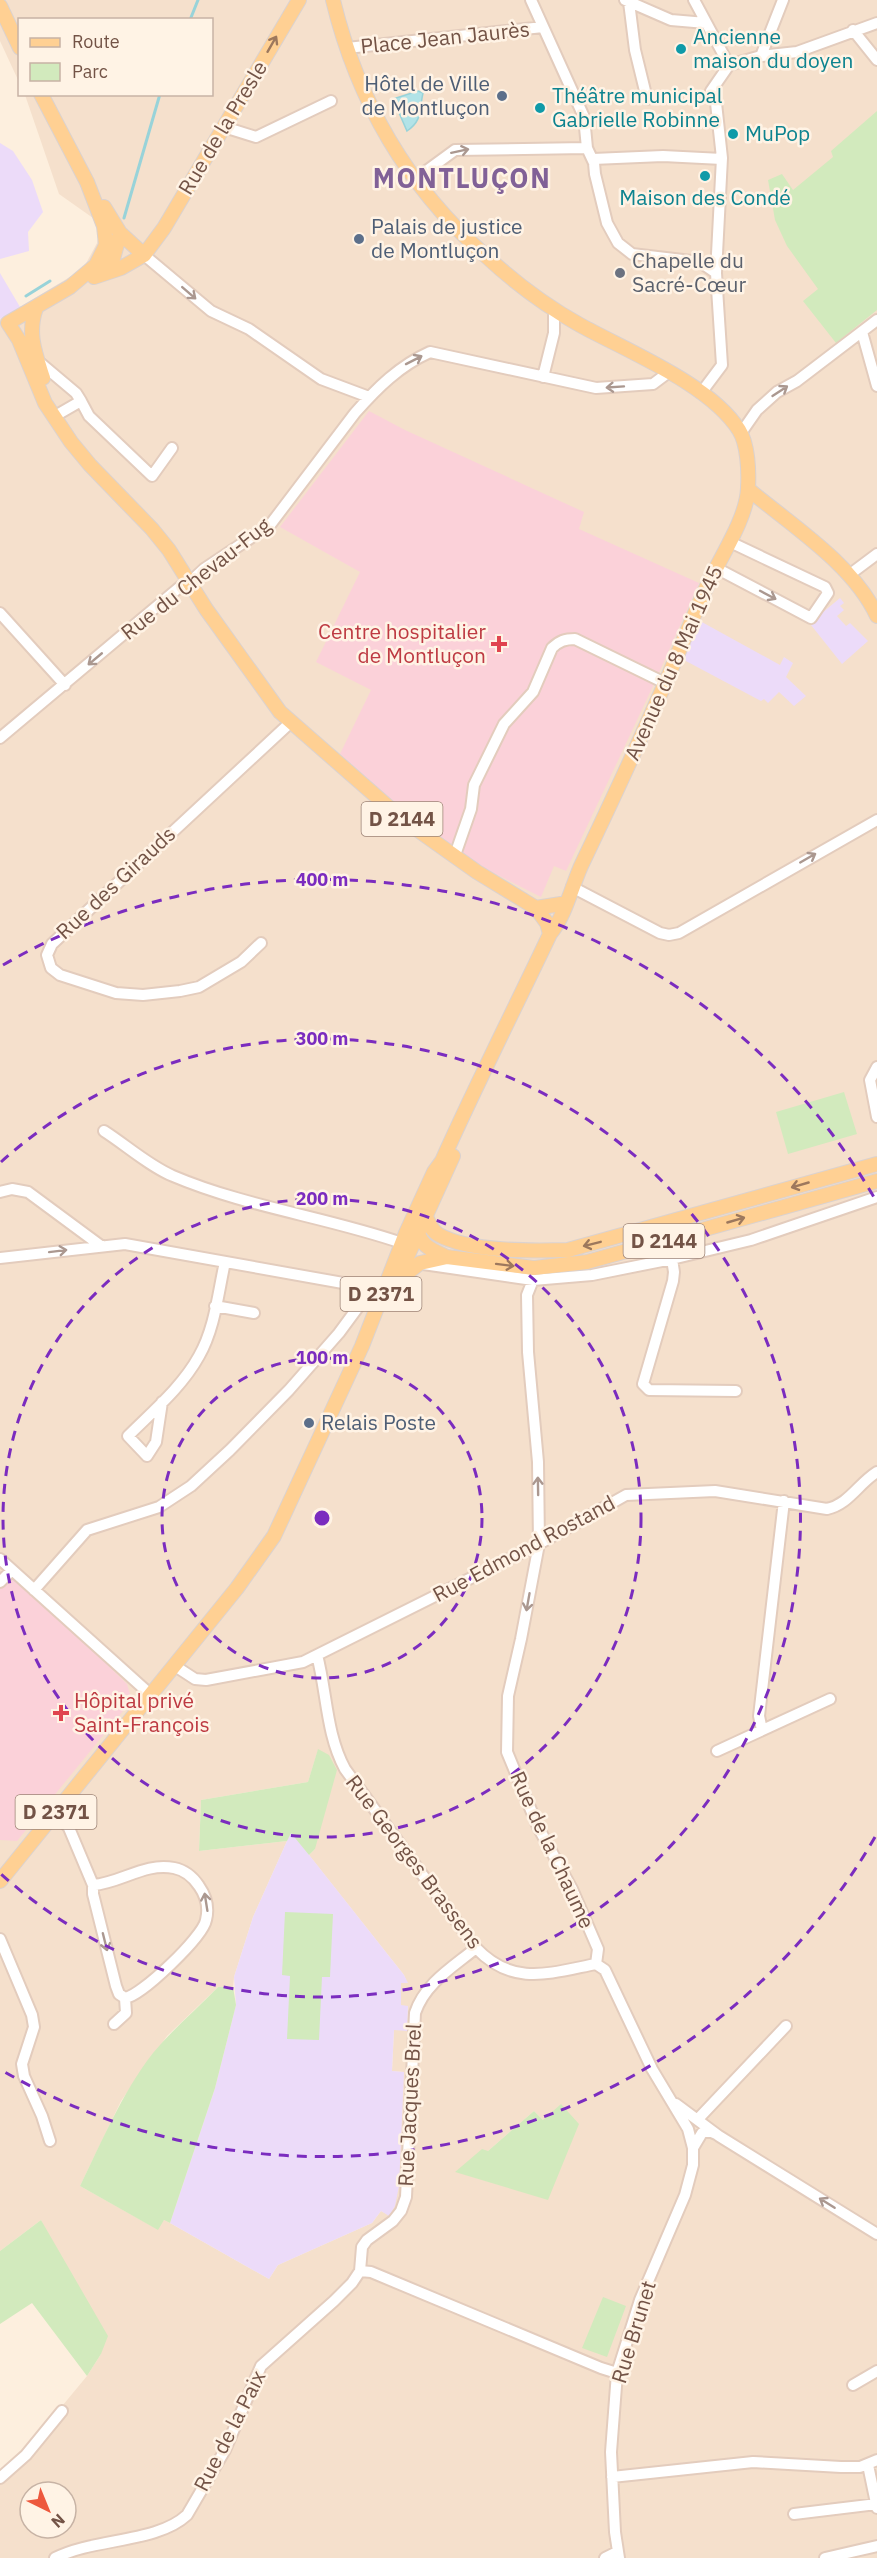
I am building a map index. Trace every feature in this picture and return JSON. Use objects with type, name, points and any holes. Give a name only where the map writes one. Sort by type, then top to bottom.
[{"type":"main road","name":"Rue de la Presle","points":[[144,255],[164,228],[299,0]]},
{"type":"main road","points":[[333,0],[347,48],[379,125],[414,180],[485,256],[554,310],[669,372],[701,393],[725,414],[741,433]]},
{"type":"main road","points":[[0,6],[18,44]]},
{"type":"main road","points":[[42,96],[87,182],[120,233],[144,255],[121,268],[70,287]]},
{"type":"main road","points":[[87,182],[105,231],[107,258]]},
{"type":"main road","points":[[94,277],[120,233]]},
{"type":"main road","points":[[4,326],[70,287],[107,258]]},
{"type":"main road","name":"D 2144","points":[[36,308],[31,321],[31,341],[54,414]]},
{"type":"main road","name":"D 2144","points":[[4,326],[19,340],[45,403],[71,442],[152,529],[280,712],[401,818],[536,908],[552,927]]},
{"type":"main road","name":"Avenue du 8 Mai 1945","points":[[412,1243],[434,1172],[442,1161],[487,1060],[501,1038],[572,887],[716,568],[736,529],[748,489],[741,433]]},
{"type":"main road","points":[[748,489],[849,575],[868,599],[877,616]]},
{"type":"main road","name":"Avenue du 8 Mai 1945","points":[[552,927],[561,903],[572,887]]},
{"type":"main road","points":[[536,908],[561,903]]},
{"type":"main road","name":"Avenue du 8 Mai 1945","points":[[151,1695],[274,1536],[362,1346],[383,1294],[426,1217],[495,1064],[501,1038]]},
{"type":"main road","points":[[835,1176],[877,1156]]},
{"type":"main road","name":"D 2144","points":[[412,1243],[460,1243],[527,1251],[568,1250],[877,1164]]},
{"type":"main road","name":"D 2144","points":[[412,1243],[447,1257],[534,1268],[587,1262],[877,1181]]},
{"type":"main road","name":"D 2144","points":[[426,1217],[438,1234],[460,1243]]},
{"type":"main road","points":[[383,1294],[420,1263],[447,1257]]},
{"type":"main road","name":"D 2371","points":[[0,1881],[151,1695]]},
{"type":"street","points":[[531,0],[584,117],[587,148],[593,159],[610,232],[618,243],[632,254],[700,262],[716,273]]},
{"type":"street","points":[[694,0],[729,65]]},
{"type":"street","points":[[761,56],[783,0]]},
{"type":"street","points":[[627,1],[671,20],[709,26]]},
{"type":"street","points":[[627,1],[647,99]]},
{"type":"street","points":[[701,393],[722,365],[716,273],[722,159],[716,103],[711,91],[729,65],[761,56],[797,52],[877,23]]},
{"type":"street","name":"Place Jean Jaurès","points":[[347,48],[543,27]]},
{"type":"street","points":[[853,30],[877,60]]},
{"type":"street","points":[[224,128],[256,137],[331,100]]},
{"type":"street","points":[[414,180],[455,150],[587,148]]},
{"type":"street","points":[[593,159],[663,156],[722,159]]},
{"type":"street","points":[[144,255],[211,311],[249,329],[321,379],[369,397]]},
{"type":"street","points":[[543,377],[554,333],[554,310]]},
{"type":"street","points":[[741,433],[757,410],[777,392],[797,381],[877,320]]},
{"type":"street","points":[[554,333],[574,321]]},
{"type":"street","points":[[862,332],[877,386]]},
{"type":"street","name":"Rue du Chevau-Fug","points":[[0,738],[181,586],[189,583],[204,569],[270,525],[355,413],[406,363],[430,352],[596,388],[653,384],[669,372]]},
{"type":"street","points":[[38,361],[76,393],[89,416],[152,476],[172,448]]},
{"type":"street","points":[[349,390],[355,413]]},
{"type":"street","points":[[54,414],[81,401]]},
{"type":"street","points":[[716,568],[811,618],[828,593],[825,587],[730,542]]},
{"type":"street","points":[[849,575],[877,554]]},
{"type":"street","points":[[0,613],[64,685]]},
{"type":"street","points":[[455,855],[471,809],[474,785],[504,724],[533,692],[552,648],[558,642],[575,639],[665,683]]},
{"type":"street","name":"Rue des Girauds","points":[[261,943],[241,962],[199,987],[143,994],[116,993],[60,975],[51,968],[46,955],[52,944],[291,722]]},
{"type":"street","points":[[572,887],[660,933],[669,935],[679,933],[877,820]]},
{"type":"street","points":[[877,1067],[870,1080],[877,1117]]},
{"type":"street","points":[[104,1131],[171,1175],[236,1198],[412,1243]]},
{"type":"street","points":[[0,1192],[12,1189],[28,1192],[101,1246]]},
{"type":"street","points":[[420,1263],[533,1280],[592,1275],[751,1240],[877,1197]]},
{"type":"street","points":[[0,1258],[125,1244],[343,1283],[383,1294]]},
{"type":"street","points":[[672,1259],[673,1281],[643,1384],[649,1390],[736,1391]]},
{"type":"street","points":[[162,1402],[156,1442],[147,1456],[128,1436],[184,1378],[200,1355],[209,1331],[225,1262]]},
{"type":"street","name":"Rue de la Chaume","points":[[533,1280],[527,1295],[528,1352],[537,1451],[539,1544],[508,1696],[507,1752],[538,1827],[572,1889],[598,1949],[596,1964],[605,1970],[652,2068],[688,2129],[693,2148]]},
{"type":"street","points":[[34,1590],[87,1530],[159,1507],[199,1479],[289,1390],[339,1333],[383,1294]]},
{"type":"street","points":[[215,1306],[254,1313]]},
{"type":"street","name":"Rue Edmond Rostand","points":[[174,1666],[195,1679],[206,1680],[303,1662],[539,1544],[626,1495],[715,1491],[817,1508],[837,1507],[846,1501],[866,1479],[877,1472]]},
{"type":"street","points":[[762,1730],[759,1716],[783,1501]]},
{"type":"street","points":[[0,1559],[151,1695]]},
{"type":"street","points":[[0,1582],[12,1569]]},
{"type":"street","name":"Rue Georges Brassens","points":[[317,1655],[337,1755],[476,1948],[488,1961],[503,1970],[519,1974],[546,1974],[596,1964]]},
{"type":"street","points":[[717,1751],[830,1698]]},
{"type":"street","points":[[56,1813],[69,1828],[93,1885],[93,1894],[119,1994],[125,1998],[132,1997],[142,1990],[200,1935],[206,1922],[208,1907],[205,1894],[187,1873],[174,1868],[148,1869],[106,1884],[93,1885]]},
{"type":"street","points":[[0,1939],[32,2015],[34,2027],[22,2064],[24,2076],[42,2116],[50,2141]]},
{"type":"street","name":"Rue Jacques Brel","points":[[360,2271],[362,2247],[367,2240],[393,2221],[401,2211],[406,2196],[416,2013],[420,1998],[429,1986],[476,1948]]},
{"type":"street","points":[[114,2024],[126,2013],[125,1998]]},
{"type":"street","points":[[698,2119],[786,2026]]},
{"type":"street","name":"Rue de la Chaume","points":[[672,2102],[719,2136],[877,2234]]},
{"type":"street","points":[[693,2148],[702,2133],[709,2131],[719,2136]]},
{"type":"street","name":"Rue Brunet","points":[[618,2555],[611,2452],[617,2373],[640,2300],[685,2195],[693,2165],[693,2148]]},
{"type":"street","points":[[360,2271],[371,2272],[617,2373]]},
{"type":"street","name":"Rue de la Paix","points":[[55,2558],[84,2546],[154,2532],[180,2521],[187,2515],[225,2450],[261,2366],[334,2301],[352,2283],[360,2271]]},
{"type":"street","points":[[853,2385],[877,2371]]},
{"type":"street","points":[[0,2478],[26,2455],[62,2411]]},
{"type":"street","points":[[612,2476],[753,2462],[841,2467],[873,2462],[877,2506],[794,2514]]},
{"type":"street","points":[[825,2558],[877,2546]]},
{"type":"street","points":[[605,2558],[618,2555]]},
{"type":"shaded area","points":[[0,0],[877,0],[877,2558],[0,2558],[0,2471],[24,2452],[87,2376],[101,2354],[41,2220],[0,2251],[0,319],[83,269],[99,235],[93,218],[59,194],[25,96],[213,96],[213,18],[18,18],[18,80],[0,41]],"holes":[[[318,1750],[315,1849],[309,1855],[404,1975],[407,1983],[401,1982],[401,2006],[408,2006],[407,2030],[394,2030],[392,2071],[404,2072],[389,2215],[381,2211],[372,2223],[278,2265],[269,2279],[164,2220],[157,2229],[80,2186],[121,2101],[167,2036],[218,1987],[233,1987],[253,1917],[287,1841],[199,1851],[201,1800],[308,1782]],[[534,2111],[543,2120],[488,2151]]]},
{"type":"shaded area","points":[[0,143],[13,151],[32,180],[43,212],[28,232],[29,251],[0,259]]},
{"type":"shaded area","points":[[0,273],[20,307],[0,319]]},
{"type":"shaded area","name":"Centre hospitalier de Montluçon","points":[[369,411],[405,430],[584,512],[579,529],[699,583],[566,871],[554,866],[541,897],[486,869],[402,809],[340,754],[371,690],[316,662],[360,572],[280,527]]},
{"type":"shaded area","points":[[840,598],[844,603],[840,606],[844,610],[837,616],[846,626],[850,623],[868,641],[842,664],[811,625]]},
{"type":"shaded area","points":[[700,621],[780,665],[784,657],[793,663],[786,677],[806,696],[794,706],[779,692],[768,703],[764,699],[761,701],[684,660]]},
{"type":"shaded area","name":"Hôpital privé Saint-François","points":[[10,1577],[79,1637],[127,1684],[132,1700],[17,1841],[0,1840],[0,1589]]},
{"type":"shaded area","points":[[291,1832],[404,1975],[408,1983],[401,1983],[401,2005],[408,2006],[407,2031],[394,2030],[392,2071],[404,2072],[399,2186],[395,2206],[389,2216],[381,2211],[372,2223],[278,2265],[269,2279],[170,2223],[215,2088],[236,2005],[234,1977],[253,1917]]},
{"type":"green space","points":[[877,111],[877,310],[836,343],[803,301],[818,289],[787,246],[775,220],[768,180],[782,174],[793,190],[833,157],[831,151]]},
{"type":"green space","points":[[844,1092],[857,1134],[788,1154],[776,1112]]},
{"type":"green space","points":[[318,1749],[329,1755],[337,1770],[315,1849],[309,1855],[291,1833],[287,1841],[199,1851],[201,1800],[308,1782]]},
{"type":"green space","points":[[285,1912],[333,1914],[330,1977],[322,1977],[319,2040],[287,2039],[290,1976],[282,1975]]},
{"type":"green space","points":[[218,1987],[233,1987],[236,2005],[215,2088],[170,2223],[164,2220],[158,2230],[80,2186],[113,2118],[142,2068],[153,2053]]},
{"type":"green space","points":[[561,2104],[579,2124],[548,2200],[455,2172],[482,2149],[488,2151],[534,2111],[543,2120]]},
{"type":"green space","points":[[41,2220],[108,2336],[101,2354],[87,2376],[32,2303],[0,2324],[0,2251]]},
{"type":"green space","points":[[603,2297],[626,2306],[607,2357],[582,2348]]},
{"type":"water","points":[[418,91],[423,93],[420,114],[416,123],[407,131],[393,99]]},
{"type":"waterway","points":[[191,18],[198,0]]},
{"type":"waterway","points":[[124,218],[159,96]]},
{"type":"waterway","points":[[26,296],[50,281]]},
{"type":"place","name":"Ancienne maison du doyen","points":[[681,49]]},
{"type":"place","name":"Hôtel de Ville de Montluçon","points":[[502,96]]},
{"type":"place","name":"Théâtre municipal Gabrielle Robinne","points":[[540,108]]},
{"type":"place","name":"MuPop","points":[[733,134]]},
{"type":"place","name":"Maison des Condé","points":[[705,176]]},
{"type":"place","name":"Palais de justice de Montluçon","points":[[359,239]]},
{"type":"place","name":"Chapelle du Sacré-Cœur","points":[[620,273]]},
{"type":"place","name":"Centre hospitalier de Montluçon","points":[[499,644]]},
{"type":"place","name":"Relais Poste","points":[[309,1423]]},
{"type":"place","name":"Hôpital privé Saint-François","points":[[61,1713]]},
{"type":"district","name":"MONTLUÇON","points":[[462,179]]}]
